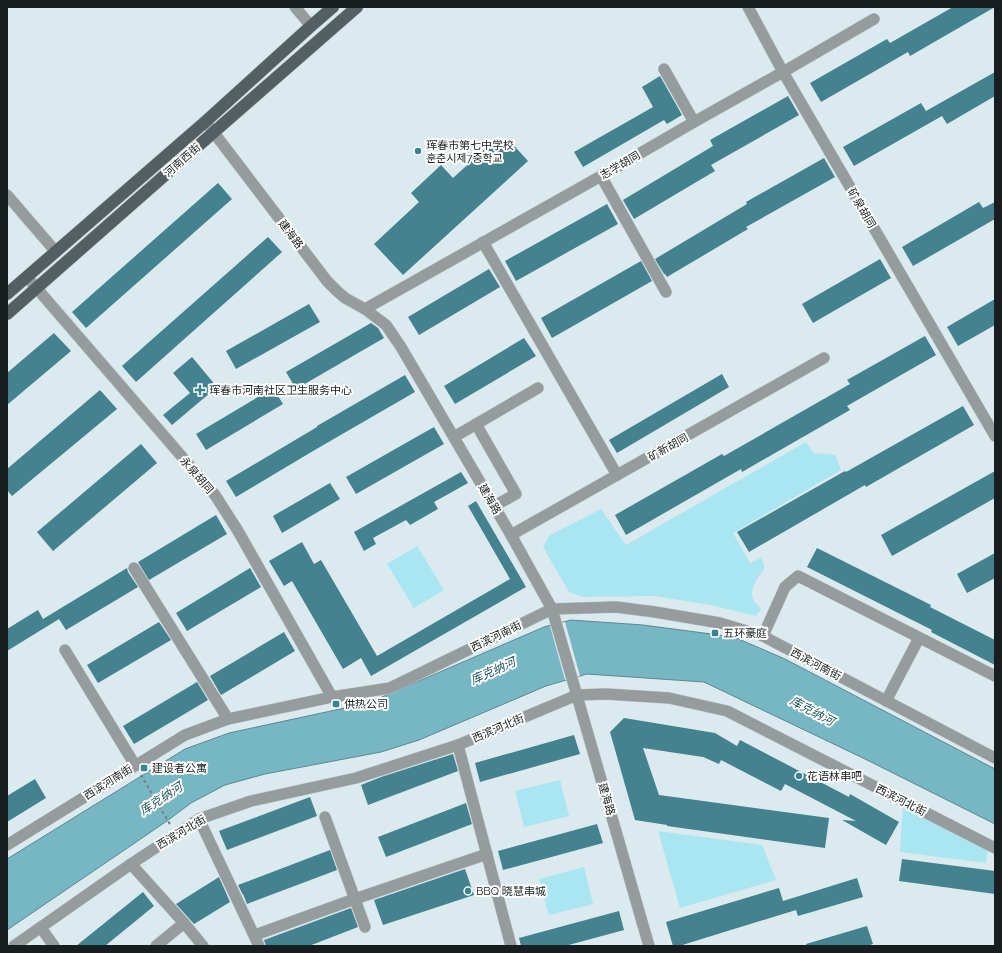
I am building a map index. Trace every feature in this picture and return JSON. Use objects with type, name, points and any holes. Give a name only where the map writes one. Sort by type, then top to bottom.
[{"type":"main road","name":"河南西街","points":[[7,294],[205,122],[333,7]]},
{"type":"main road","name":"河南西街","points":[[7,314],[357,7]]},
{"type":"street","points":[[295,7],[311,26]]},
{"type":"street","name":"矿泉胡同","points":[[748,7],[783,72],[995,436]]},
{"type":"street","name":"志学胡同","points":[[365,309],[601,176],[874,19]]},
{"type":"street","points":[[664,69],[694,122]]},
{"type":"street","name":"建海路","points":[[205,122],[327,281],[345,298],[365,309],[386,325],[401,347],[454,437],[552,609],[649,946]]},
{"type":"street","points":[[601,176],[666,292]]},
{"type":"street","points":[[7,195],[56,252]]},
{"type":"street","points":[[483,242],[617,475]]},
{"type":"street","name":"永泉胡同","points":[[27,277],[215,495],[238,531],[332,697]]},
{"type":"street","name":"矿新胡同","points":[[511,535],[824,358]]},
{"type":"street","points":[[454,437],[538,388]]},
{"type":"street","points":[[476,424],[516,494],[494,506]]},
{"type":"street","points":[[134,568],[228,719]]},
{"type":"street","points":[[764,636],[785,587],[798,576],[995,676]]},
{"type":"street","name":"西滨河南街","points":[[7,844],[137,769],[185,735],[228,719],[332,697],[390,688],[552,609],[616,607],[720,623],[764,636],[995,758]]},
{"type":"street","points":[[886,701],[919,638]]},
{"type":"street","points":[[65,650],[137,769]]},
{"type":"street","name":"西滨河北街","points":[[14,946],[131,864],[199,819],[251,801],[356,778],[458,745],[576,690],[606,694],[669,698],[727,711],[995,848]]},
{"type":"street","points":[[458,745],[511,946]]},
{"type":"street","points":[[325,818],[365,927]]},
{"type":"street","points":[[199,819],[259,946]]},
{"type":"street","points":[[255,935],[487,854]]},
{"type":"street","points":[[131,864],[203,946]]},
{"type":"street","points":[[156,946],[184,923]]},
{"type":"street","points":[[41,928],[54,946]]},
{"type":"path","points":[[137,769],[169,822]]},
{"type":"shaded area","points":[[806,442],[814,453],[835,455],[841,470],[733,533],[750,563],[761,558],[765,568],[757,579],[752,592],[754,601],[761,609],[756,616],[710,605],[654,596],[583,597],[569,592],[543,547],[550,535],[601,509],[626,545]]},
{"type":"shaded area","points":[[417,546],[444,590],[414,608],[387,564]]},
{"type":"shaded area","points":[[560,780],[569,816],[524,827],[515,791]]},
{"type":"shaded area","points":[[903,805],[988,847],[986,863],[900,852]]},
{"type":"shaded area","points":[[658,831],[762,845],[776,880],[680,908]]},
{"type":"shaded area","points":[[584,867],[593,904],[549,915],[539,879]]},
{"type":"water","name":"库克纳河","points":[[571,620],[643,625],[734,637],[785,659],[995,769],[995,824],[865,759],[704,682],[587,674],[546,686],[419,740],[381,752],[265,774],[225,785],[191,803],[7,930],[7,859],[185,749],[229,733],[368,703],[544,627]]},
{"type":"pier","points":[[565,622],[580,676],[565,680],[550,626]]},
{"type":"building","points":[[953,7],[995,7],[910,56],[908,52],[821,102],[810,83],[887,39],[890,43]]},
{"type":"building","points":[[995,72],[995,96],[947,124],[942,116],[854,166],[843,147],[921,103],[926,111]]},
{"type":"building","points":[[660,76],[682,115],[667,124],[664,120],[583,167],[574,152],[653,107],[642,87]]},
{"type":"building","points":[[788,96],[799,115],[711,165],[715,171],[634,219],[623,200],[713,146],[710,140]]},
{"type":"building","points":[[496,139],[502,144],[508,139],[528,161],[403,275],[374,244],[419,202],[411,193],[441,165],[453,178]]},
{"type":"building","points":[[824,158],[835,177],[746,227],[748,229],[667,277],[664,274],[655,259],[747,204],[746,202]]},
{"type":"building","points":[[218,183],[232,199],[86,328],[72,312]]},
{"type":"building","points":[[979,202],[983,208],[995,202],[995,219],[913,266],[902,247]]},
{"type":"building","points":[[607,204],[618,224],[516,281],[505,261]]},
{"type":"building","points":[[268,237],[282,252],[136,382],[122,366]]},
{"type":"building","points":[[880,259],[891,278],[813,323],[802,304]]},
{"type":"building","points":[[641,261],[652,281],[552,338],[541,318]]},
{"type":"building","points":[[489,269],[500,287],[419,335],[408,317]]},
{"type":"building","points":[[995,299],[995,325],[958,346],[947,327]]},
{"type":"building","points":[[309,304],[320,322],[236,369],[226,351]]},
{"type":"building","points":[[371,323],[378,328],[384,338],[296,389],[286,372]]},
{"type":"building","points":[[54,333],[71,351],[7,405],[7,373]]},
{"type":"building","points":[[925,336],[936,355],[847,406],[850,410],[742,472],[741,469],[626,535],[615,515],[722,454],[724,456],[850,384],[847,380]]},
{"type":"building","points":[[524,338],[536,356],[455,404],[444,386]]},
{"type":"building","name":"珲春市河南社区卫生服务中心","points":[[192,357],[217,387],[172,425],[163,415],[190,393],[173,373]]},
{"type":"building","points":[[722,374],[729,387],[617,453],[609,440]]},
{"type":"building","points":[[405,375],[415,392],[236,497],[226,481]]},
{"type":"building","points":[[273,388],[283,404],[206,450],[196,434]]},
{"type":"building","points":[[100,390],[117,409],[12,496],[7,490],[7,469]]},
{"type":"building","points":[[963,406],[974,425],[866,487],[865,485],[749,552],[737,532]]},
{"type":"building","points":[[434,427],[444,444],[356,494],[346,477]]},
{"type":"building","points":[[141,444],[157,463],[53,551],[37,532]]},
{"type":"building","points":[[995,471],[995,498],[892,556],[881,535]]},
{"type":"building","points":[[461,472],[468,483],[434,502],[438,509],[410,525],[406,520],[373,538],[376,544],[364,551],[354,532]]},
{"type":"building","points":[[330,483],[340,499],[282,533],[273,516]]},
{"type":"building","points":[[476,501],[526,587],[371,676],[361,658],[343,669],[292,581],[284,586],[269,561],[302,542],[314,564],[321,560],[377,656],[510,579],[468,506]]},
{"type":"building","points":[[216,515],[227,534],[149,580],[138,562]]},
{"type":"building","points":[[817,548],[931,605],[930,607],[995,640],[995,665],[931,632],[932,630],[807,567]]},
{"type":"building","points":[[995,553],[995,578],[967,593],[957,574]]},
{"type":"building","points":[[127,568],[138,587],[66,630],[59,619],[7,651],[7,629],[38,610],[43,619]]},
{"type":"building","points":[[250,568],[261,587],[187,631],[176,613]]},
{"type":"building","points":[[159,622],[171,640],[98,683],[87,665]]},
{"type":"building","points":[[284,632],[295,651],[221,695],[210,676]]},
{"type":"building","points":[[197,682],[208,700],[134,744],[123,726]]},
{"type":"building","points":[[624,718],[715,733],[737,746],[740,740],[849,797],[850,794],[899,822],[886,845],[842,820],[856,821],[785,784],[781,791],[721,760],[719,764],[703,757],[643,748],[659,795],[829,818],[825,848],[667,826],[635,820],[610,732]]},
{"type":"building","points":[[574,735],[580,754],[480,782],[475,763]]},
{"type":"building","points":[[453,754],[458,771],[368,805],[361,785]]},
{"type":"building","points":[[35,779],[46,798],[7,822],[7,796]]},
{"type":"building","points":[[310,797],[317,816],[227,850],[219,831]]},
{"type":"building","points":[[466,803],[472,824],[386,857],[378,837]]},
{"type":"building","points":[[597,824],[603,843],[503,870],[498,851]]},
{"type":"building","points":[[330,850],[337,870],[247,904],[238,885]]},
{"type":"building","points":[[902,859],[995,871],[995,894],[899,881]]},
{"type":"building","points":[[465,869],[474,895],[383,925],[374,900]]},
{"type":"building","points":[[219,877],[230,902],[194,924],[176,904]]},
{"type":"building","points":[[857,878],[863,897],[798,916],[796,910],[679,946],[673,946],[666,922],[779,888],[783,901]]},
{"type":"building","points":[[143,892],[154,906],[105,946],[76,946]]},
{"type":"building","points":[[351,908],[358,927],[309,946],[266,946],[264,940]]},
{"type":"building","points":[[619,911],[624,930],[565,946],[521,946],[519,938]]},
{"type":"building","points":[[867,926],[873,944],[867,946],[807,946],[806,944]]},
{"type":"place","name":"珲春市第七中学校 훈춘시제7중학교","points":[[418,151]]},
{"type":"place","name":"珲春市河南社区卫生服务中心","points":[[200,390]]},
{"type":"place","name":"五环豪庭","points":[[715,633]]},
{"type":"place","name":"供热公司","points":[[336,704]]},
{"type":"place","name":"建设者公寓","points":[[144,768]]},
{"type":"place","name":"花语林串吧","points":[[799,776]]},
{"type":"place","name":"BBQ 晓慧串城","points":[[468,891]]}]
